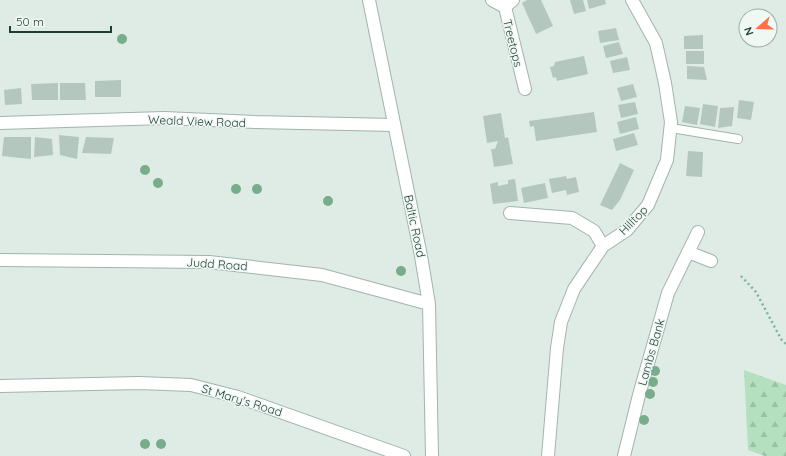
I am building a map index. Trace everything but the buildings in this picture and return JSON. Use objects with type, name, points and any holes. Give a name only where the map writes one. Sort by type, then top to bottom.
[{"type":"street","name":"Baltic Road","points":[[369,0],[422,256],[429,304],[432,456]]},
{"type":"street","points":[[492,0],[509,4]]},
{"type":"street","name":"Hilltop","points":[[548,456],[557,348],[561,322],[574,289],[603,246],[627,230],[648,205],[667,160],[671,122],[665,83],[656,43],[632,0]]},
{"type":"street","name":"Treetops","points":[[509,4],[525,89]]},
{"type":"street","name":"Weald View Road","points":[[0,122],[164,118],[255,122],[394,125]]},
{"type":"street","points":[[510,213],[572,218],[594,231],[603,246]]},
{"type":"street","name":"Lambs Bank","points":[[624,456],[638,395],[668,293],[698,232]]},
{"type":"street","points":[[688,252],[710,261]]},
{"type":"street","name":"Judd Road","points":[[0,260],[209,262],[322,275],[429,304]]},
{"type":"street","name":"St Mary's Road","points":[[0,386],[139,383],[191,385],[238,397],[404,456]]},
{"type":"lane","points":[[671,128],[738,140]]},
{"type":"path","points":[[741,276],[756,292],[781,339],[786,344]]},
{"type":"green space","points":[[744,370],[786,385],[786,456],[765,456],[748,450]]}]
